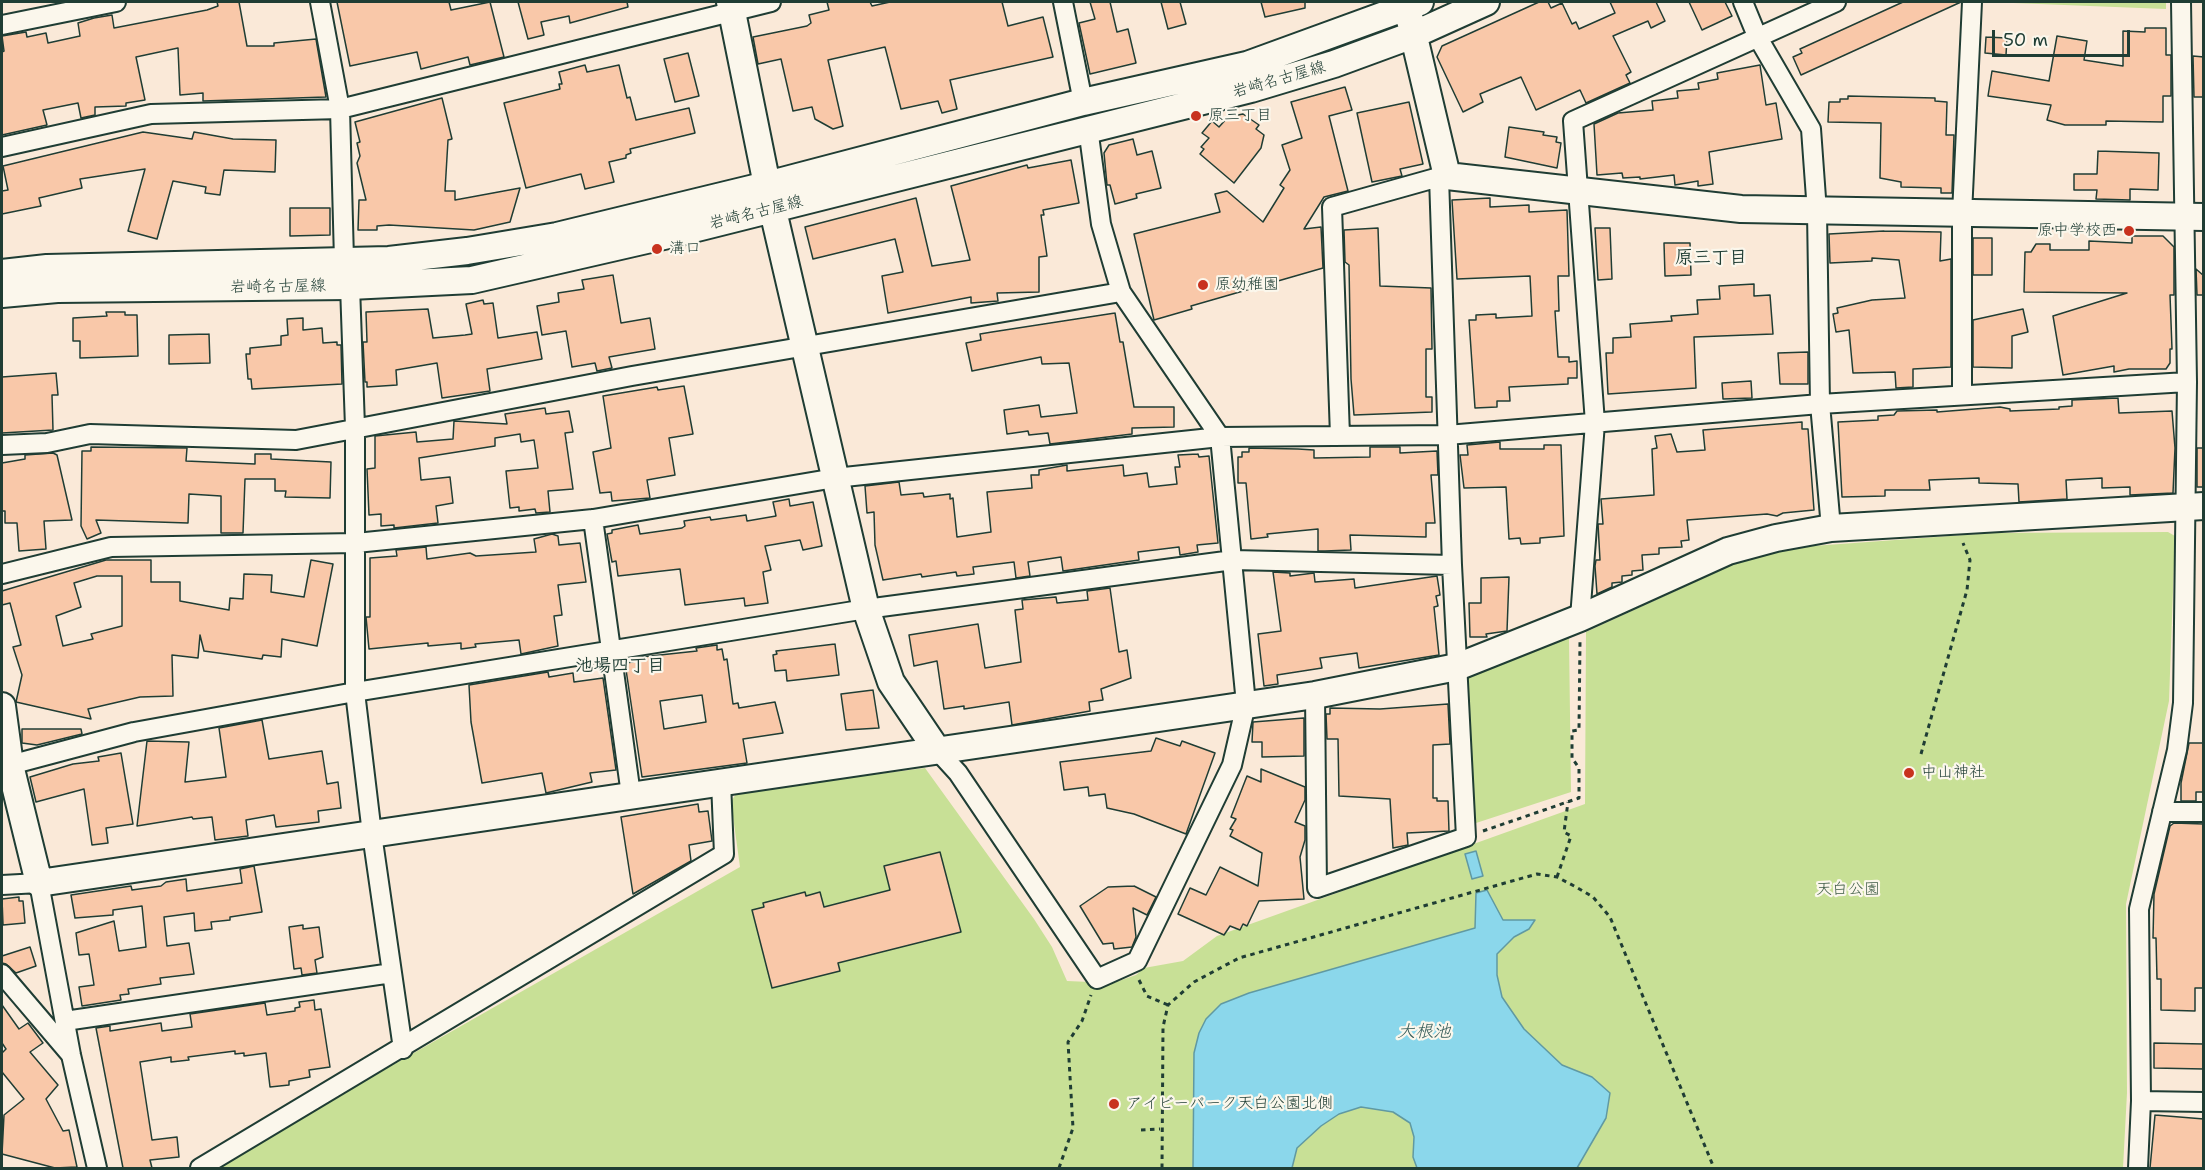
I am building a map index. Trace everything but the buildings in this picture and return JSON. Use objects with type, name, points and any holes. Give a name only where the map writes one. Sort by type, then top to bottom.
[{"type":"street","points":[[2,25],[116,2]]},
{"type":"street","points":[[320,2],[340,108],[344,260]]},
{"type":"street","points":[[2,147],[151,114],[340,108],[730,6],[771,2]]},
{"type":"street","points":[[1063,2],[1083,102]]},
{"type":"street","name":"岩崎名古屋線","points":[[2,273],[47,268],[423,256],[524,242],[770,197],[1088,128],[1272,82],[1334,64],[1413,35],[1486,2]]},
{"type":"street","points":[[1743,2],[1757,36],[1811,129],[1818,212],[1820,404],[1831,528]]},
{"type":"street","points":[[1580,618],[1595,423],[1573,121],[1836,2]]},
{"type":"street","points":[[1962,396],[1962,214],[1972,2]]},
{"type":"street","points":[[2138,1168],[2141,1101],[2139,909],[2177,750],[2183,703],[2195,506],[2187,382],[2194,217],[2181,2]]},
{"type":"street","points":[[1315,695],[1317,888],[1466,837],[1447,435],[1443,177],[1413,35],[1410,4]]},
{"type":"street","name":"岩崎名古屋線","points":[[2,294],[57,289],[350,286],[472,280],[770,197],[1083,102],[1247,65],[1410,4]]},
{"type":"street","points":[[730,6],[804,348],[866,609],[891,682],[938,750],[958,773],[1097,979],[1137,961],[1232,765],[1246,704],[1220,437],[1121,292],[1101,224],[1088,128]]},
{"type":"street","points":[[1340,436],[1332,207],[1443,177],[1741,209],[2194,217]]},
{"type":"street","points":[[350,286],[355,427],[355,692],[372,834],[403,1049]]},
{"type":"street","points":[[2,445],[47,444],[90,434],[296,440],[632,376],[1121,292]]},
{"type":"street","points":[[2,574],[111,547],[356,543],[593,519],[835,478],[1220,437],[1447,435],[1820,404],[2187,382]]},
{"type":"street","points":[[2,885],[39,883],[1315,695],[1457,667],[1580,618],[1728,550],[1831,528],[2195,506]]},
{"type":"street","points":[[593,519],[631,795]]},
{"type":"street","points":[[10,765],[134,732],[355,692],[866,609],[1233,560],[1452,565]]},
{"type":"street","points":[[2,706],[10,765],[39,883],[71,1055],[97,1168]]},
{"type":"street","points":[[200,1168],[403,1049],[724,854],[721,782]]},
{"type":"street","points":[[2162,812],[2204,812]]},
{"type":"street","points":[[65,1021],[392,973]]},
{"type":"street","points":[[2,974],[71,1055]]},
{"type":"street","points":[[2141,1101],[2204,1102]]},
{"type":"path","points":[[1921,754],[1967,590],[1970,560],[1963,544],[1963,520]]},
{"type":"path","points":[[1466,837],[1579,798],[1579,768],[1572,758],[1572,731],[1579,730],[1580,618]]},
{"type":"path","points":[[1557,877],[1571,836],[1564,832],[1568,802]]},
{"type":"path","points":[[1162,1168],[1163,1027],[1168,1005],[1194,982],[1239,958],[1537,874],[1557,877],[1593,897],[1610,916],[1714,1168]]},
{"type":"path","points":[[1137,961],[1136,975],[1148,996],[1168,1005]]},
{"type":"path","points":[[1059,1168],[1073,1128],[1068,1042],[1082,1022],[1097,979]]},
{"type":"path","points":[[1141,1130],[1161,1129]]},
{"type":"green space","points":[[1988,2],[2166,2],[2166,9]]},
{"type":"green space","name":"天白公園","points":[[2168,532],[2175,536],[2169,701],[2126,904],[2127,1093],[2123,1168],[212,1168],[740,867],[731,802],[737,792],[925,768],[1034,919],[1052,947],[1067,981],[1113,983],[1136,975],[1144,968],[1183,961],[1217,936],[1585,804],[1586,632],[1734,564],[1767,554],[1813,546],[1991,533]]},
{"type":"green space","points":[[1569,637],[1571,792],[1473,824],[1464,678]]},
{"type":"water","points":[[1476,851],[1483,876],[1472,879],[1465,854]]},
{"type":"water","name":"大根池","points":[[1487,890],[1503,920],[1535,920],[1529,929],[1514,937],[1497,954],[1497,975],[1502,997],[1524,1029],[1562,1065],[1592,1077],[1610,1093],[1606,1118],[1577,1168],[1417,1168],[1413,1157],[1414,1137],[1410,1123],[1393,1112],[1361,1107],[1339,1114],[1321,1126],[1297,1148],[1292,1168],[1193,1168],[1194,1053],[1199,1033],[1206,1019],[1221,1004],[1249,993],[1475,928],[1476,893]]},
{"type":"place","name":"原三丁目","points":[[1196,116]]},
{"type":"place","name":"原中学校西","points":[[2129,231]]},
{"type":"place","name":"溝口","points":[[657,249]]},
{"type":"place","name":"原幼稚園","points":[[1203,285]]},
{"type":"place","name":"中山神社","points":[[1909,773]]},
{"type":"place","name":"アイビーパーク天白公園北側","points":[[1114,1104]]},
{"type":"district","name":"原三丁目","points":[[1711,258]]},
{"type":"district","name":"池場四丁目","points":[[620,666]]}]
